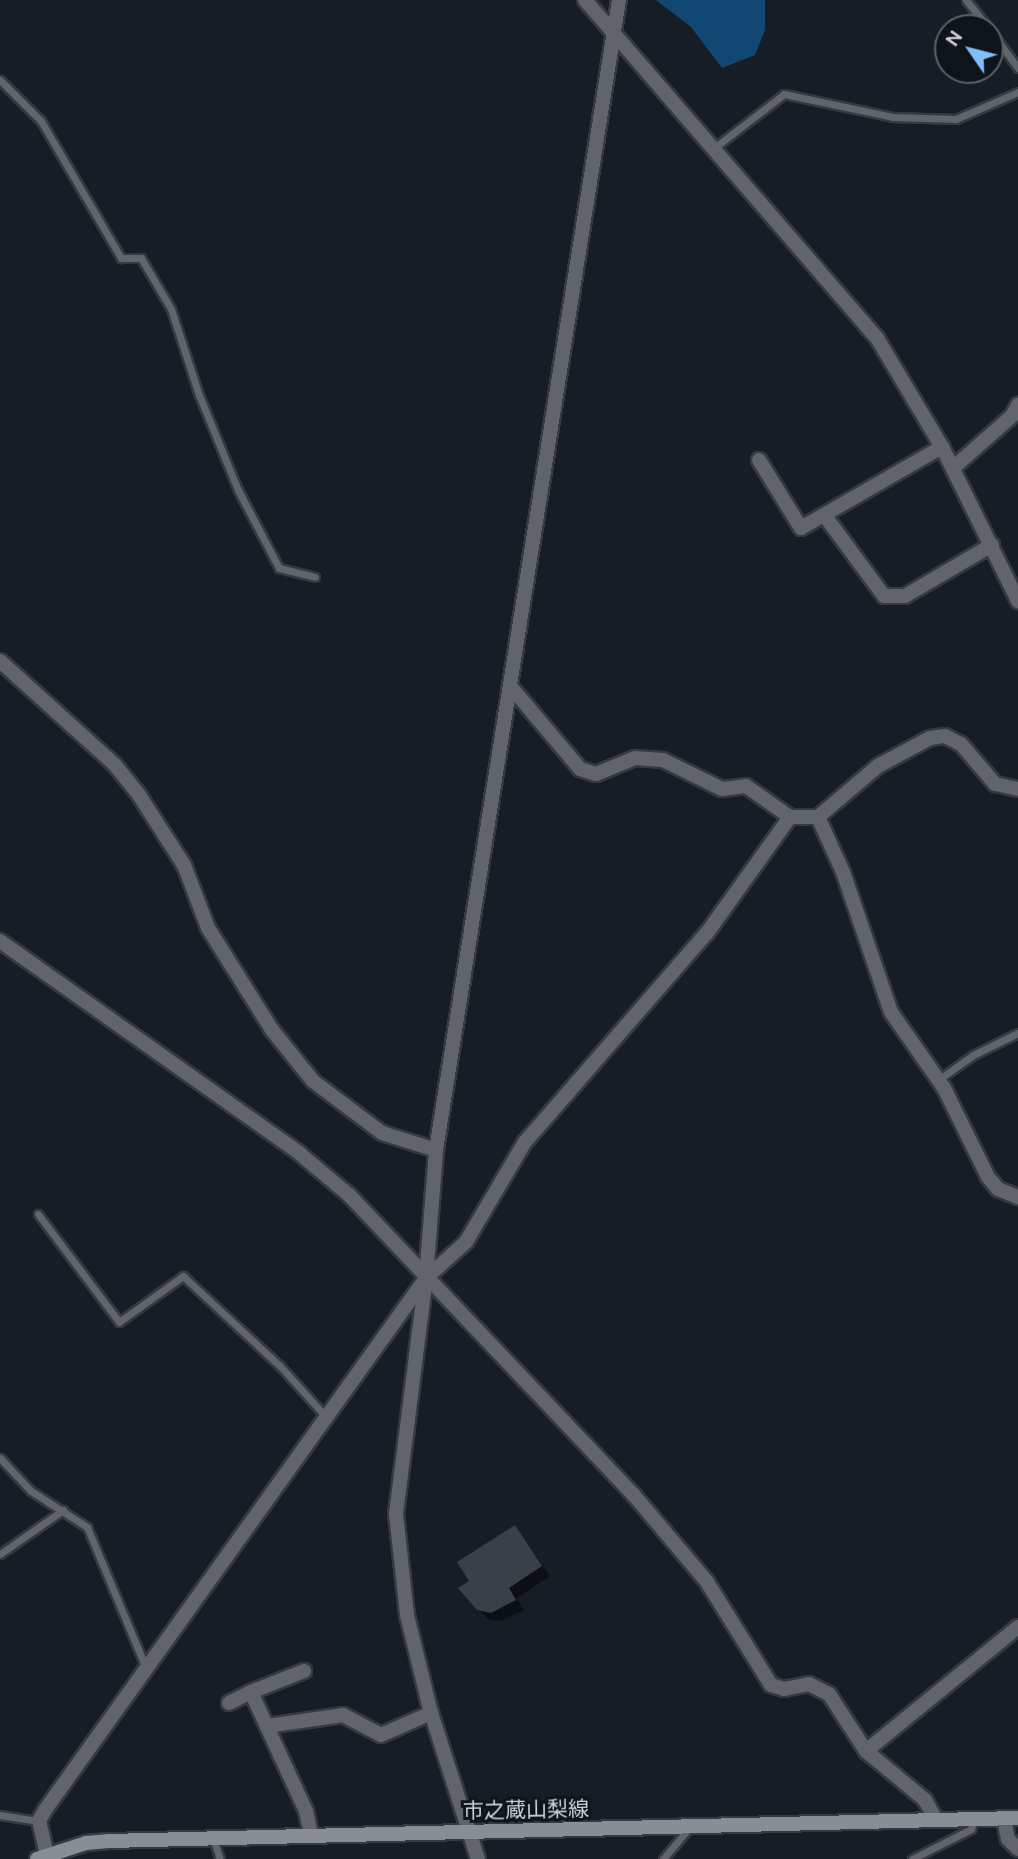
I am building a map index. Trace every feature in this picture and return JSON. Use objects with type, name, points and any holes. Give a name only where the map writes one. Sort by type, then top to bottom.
[{"type":"main road","name":"市之蔵山梨線","points":[[42,1857],[86,1843],[1011,1818]]},
{"type":"street","points":[[584,0],[877,338],[942,447],[1018,601]]},
{"type":"street","points":[[478,1859],[466,1831],[431,1713],[407,1615],[396,1514],[426,1278],[436,1150],[619,0]]},
{"type":"street","points":[[953,468],[1012,416],[1018,405]]},
{"type":"street","points":[[759,460],[802,528],[942,447]]},
{"type":"street","points":[[825,516],[884,596],[905,596],[992,545]]},
{"type":"street","points":[[0,661],[115,765],[139,795],[184,865],[208,928],[272,1030],[313,1081],[382,1133],[436,1150]]},
{"type":"street","points":[[511,687],[580,769],[596,774],[635,758],[663,760],[722,789],[747,786],[790,817],[818,817],[878,766],[930,738],[945,736],[961,744],[995,784],[1018,789]]},
{"type":"street","points":[[42,1857],[39,1821],[426,1278],[466,1242],[525,1142],[707,933],[790,817]]},
{"type":"street","points":[[818,817],[843,873],[891,1012],[938,1080],[988,1177],[998,1189],[1018,1197]]},
{"type":"street","points":[[0,941],[299,1153],[350,1196],[640,1502],[707,1582],[771,1685],[784,1689],[808,1684],[829,1694],[866,1751],[925,1800],[935,1818]]},
{"type":"street","points":[[866,1751],[1018,1627]]},
{"type":"street","points":[[229,1703],[304,1671]]},
{"type":"street","points":[[251,1692],[306,1811],[310,1835]]},
{"type":"street","points":[[267,1726],[343,1715],[381,1735],[431,1713]]},
{"type":"street","points":[[1011,1818],[1008,1839],[1018,1849]]},
{"type":"lane","points":[[966,0],[977,14]]},
{"type":"lane","points":[[1004,49],[1018,68]]},
{"type":"lane","points":[[0,80],[41,121],[121,258],[141,258],[171,309],[224,455],[279,568],[315,577]]},
{"type":"lane","points":[[714,148],[784,93],[893,117],[956,119],[1018,92]]},
{"type":"lane","points":[[938,1080],[973,1055],[1018,1033]]},
{"type":"lane","points":[[38,1214],[119,1322],[183,1276],[280,1366],[327,1419]]},
{"type":"lane","points":[[0,1458],[31,1490],[63,1510],[93,1536],[104,1573],[148,1671]]},
{"type":"lane","points":[[0,1554],[63,1510]]},
{"type":"lane","points":[[0,1815],[39,1821]]},
{"type":"lane","points":[[912,1859],[971,1829],[974,1818]]},
{"type":"lane","points":[[663,1859],[691,1825]]},
{"type":"lane","points":[[213,1838],[220,1859]]},
{"type":"shaded area","points":[[656,0],[765,0],[765,30],[755,55],[722,68],[691,27]]},
{"type":"building","points":[[515,1525],[542,1566],[509,1588],[516,1600],[491,1613],[477,1610],[458,1588],[469,1581],[457,1562]]}]
